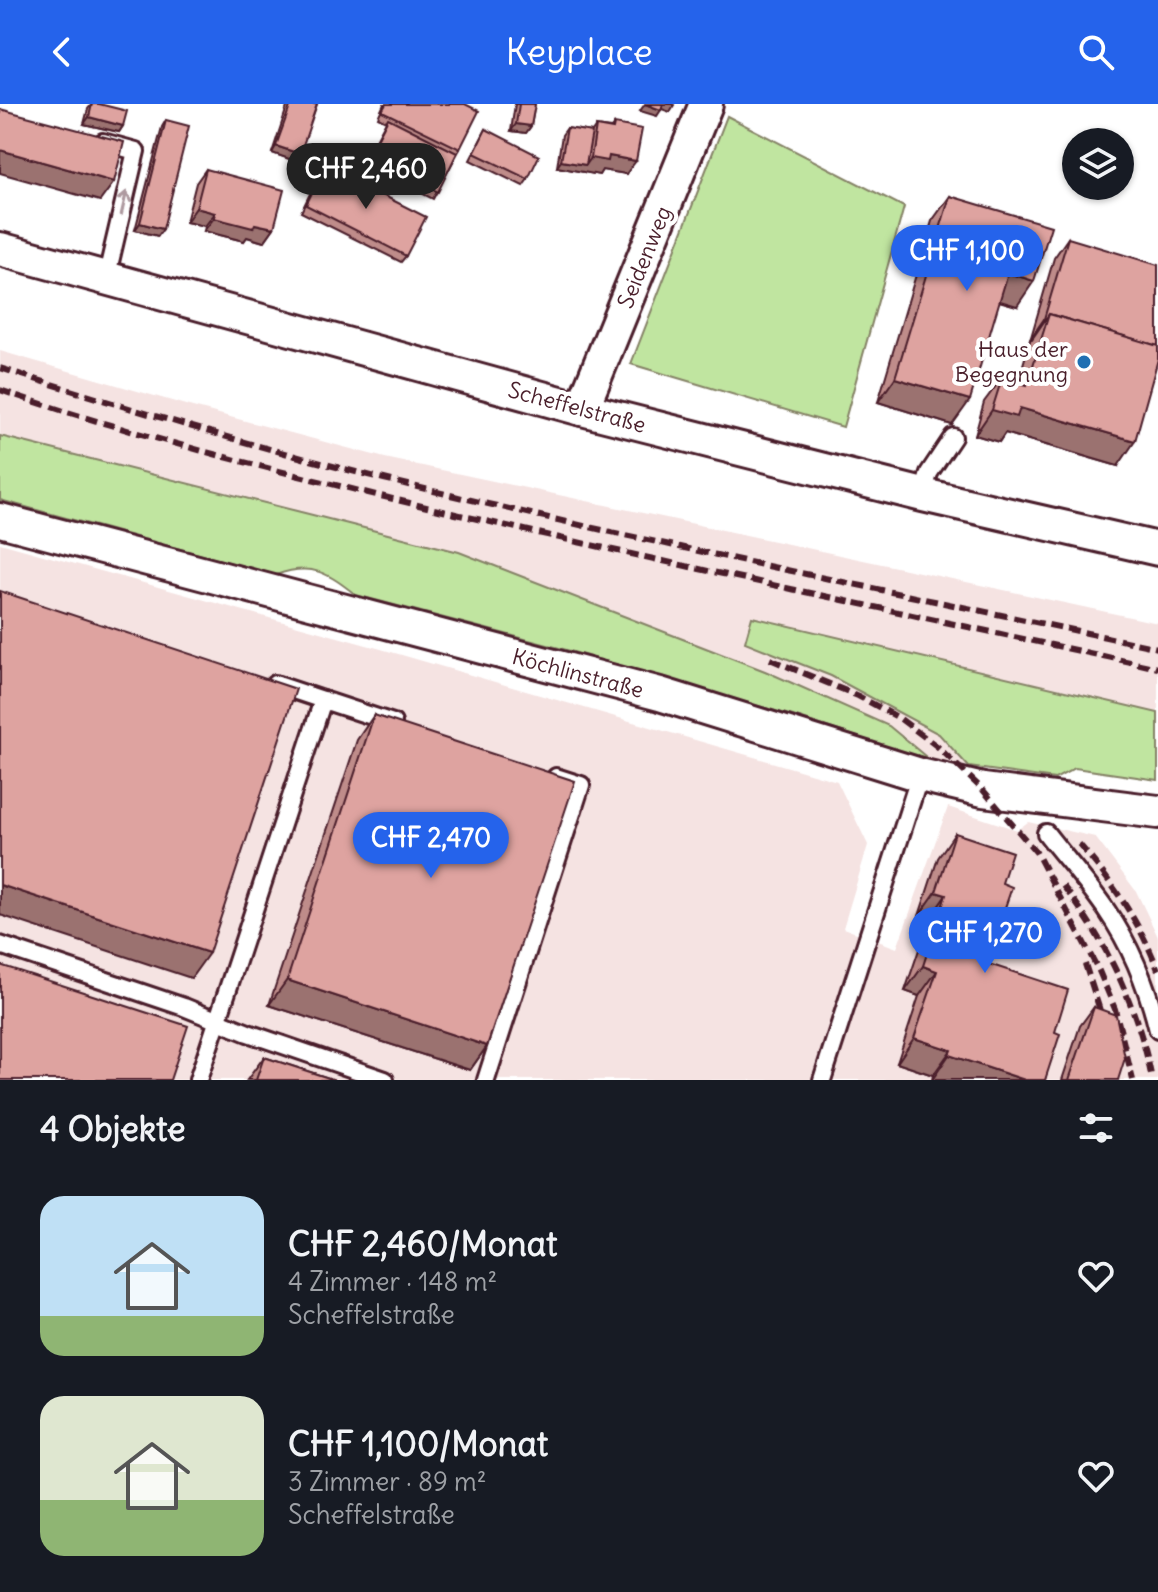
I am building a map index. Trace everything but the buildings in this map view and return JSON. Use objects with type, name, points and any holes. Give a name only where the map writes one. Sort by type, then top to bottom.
[{"type":"street","name":"Seidenweg","points":[[582,409],[706,104]]},
{"type":"street","name":"Scheffelstraße","points":[[0,249],[582,409],[923,495],[1158,549]]},
{"type":"street","name":"Köchlinstraße","points":[[0,520],[660,694],[920,775],[983,790],[1158,812]]},
{"type":"lane","points":[[91,139],[136,151],[106,279]]},
{"type":"lane","points":[[923,495],[929,473],[953,437]]},
{"type":"lane","points":[[264,680],[414,730]]},
{"type":"lane","points":[[198,1080],[323,700]]},
{"type":"lane","points":[[486,1080],[581,785],[535,770]]},
{"type":"lane","points":[[822,1080],[920,775]]},
{"type":"lane","points":[[1046,833],[1108,912],[1134,960],[1158,1030]]},
{"type":"lane","points":[[0,945],[385,1080]]},
{"type":"shaded area","points":[[0,351],[385,458],[1158,623],[1158,780],[1075,768],[1055,779],[931,761],[889,726],[765,671],[459,552],[0,436]]},
{"type":"shaded area","points":[[0,543],[837,781],[868,845],[843,928],[897,948],[948,807],[1017,830],[1028,822],[1095,837],[1136,891],[1158,937],[1158,1080],[0,1080]]},
{"type":"green space","points":[[727,116],[904,207],[843,427],[631,364]]},
{"type":"green space","points":[[0,436],[459,552],[765,671],[889,726],[931,761],[793,716],[563,649],[356,595],[319,572],[300,570],[276,575],[0,500]]},
{"type":"green space","points":[[752,617],[1158,713],[1158,780],[1075,768],[1055,779],[969,767],[939,734],[831,676],[745,642]]},
{"type":"railway","points":[[0,368],[287,454],[384,479],[673,546],[1158,648]]},
{"type":"railway","points":[[0,390],[165,441],[443,511],[1158,668]]},
{"type":"railway","points":[[770,659],[858,696],[899,718],[938,747],[983,790],[1036,852],[1099,971],[1115,1009],[1133,1080]]},
{"type":"railway","points":[[1079,844],[1124,903],[1143,935],[1158,970]]},
{"type":"railway","points":[[1063,886],[1094,930],[1119,977],[1139,1028],[1152,1080]]},
{"type":"railway","points":[[1085,964],[1106,1029]]},
{"type":"place","name":"Haus der Begegnung","points":[[1084,362]]}]
